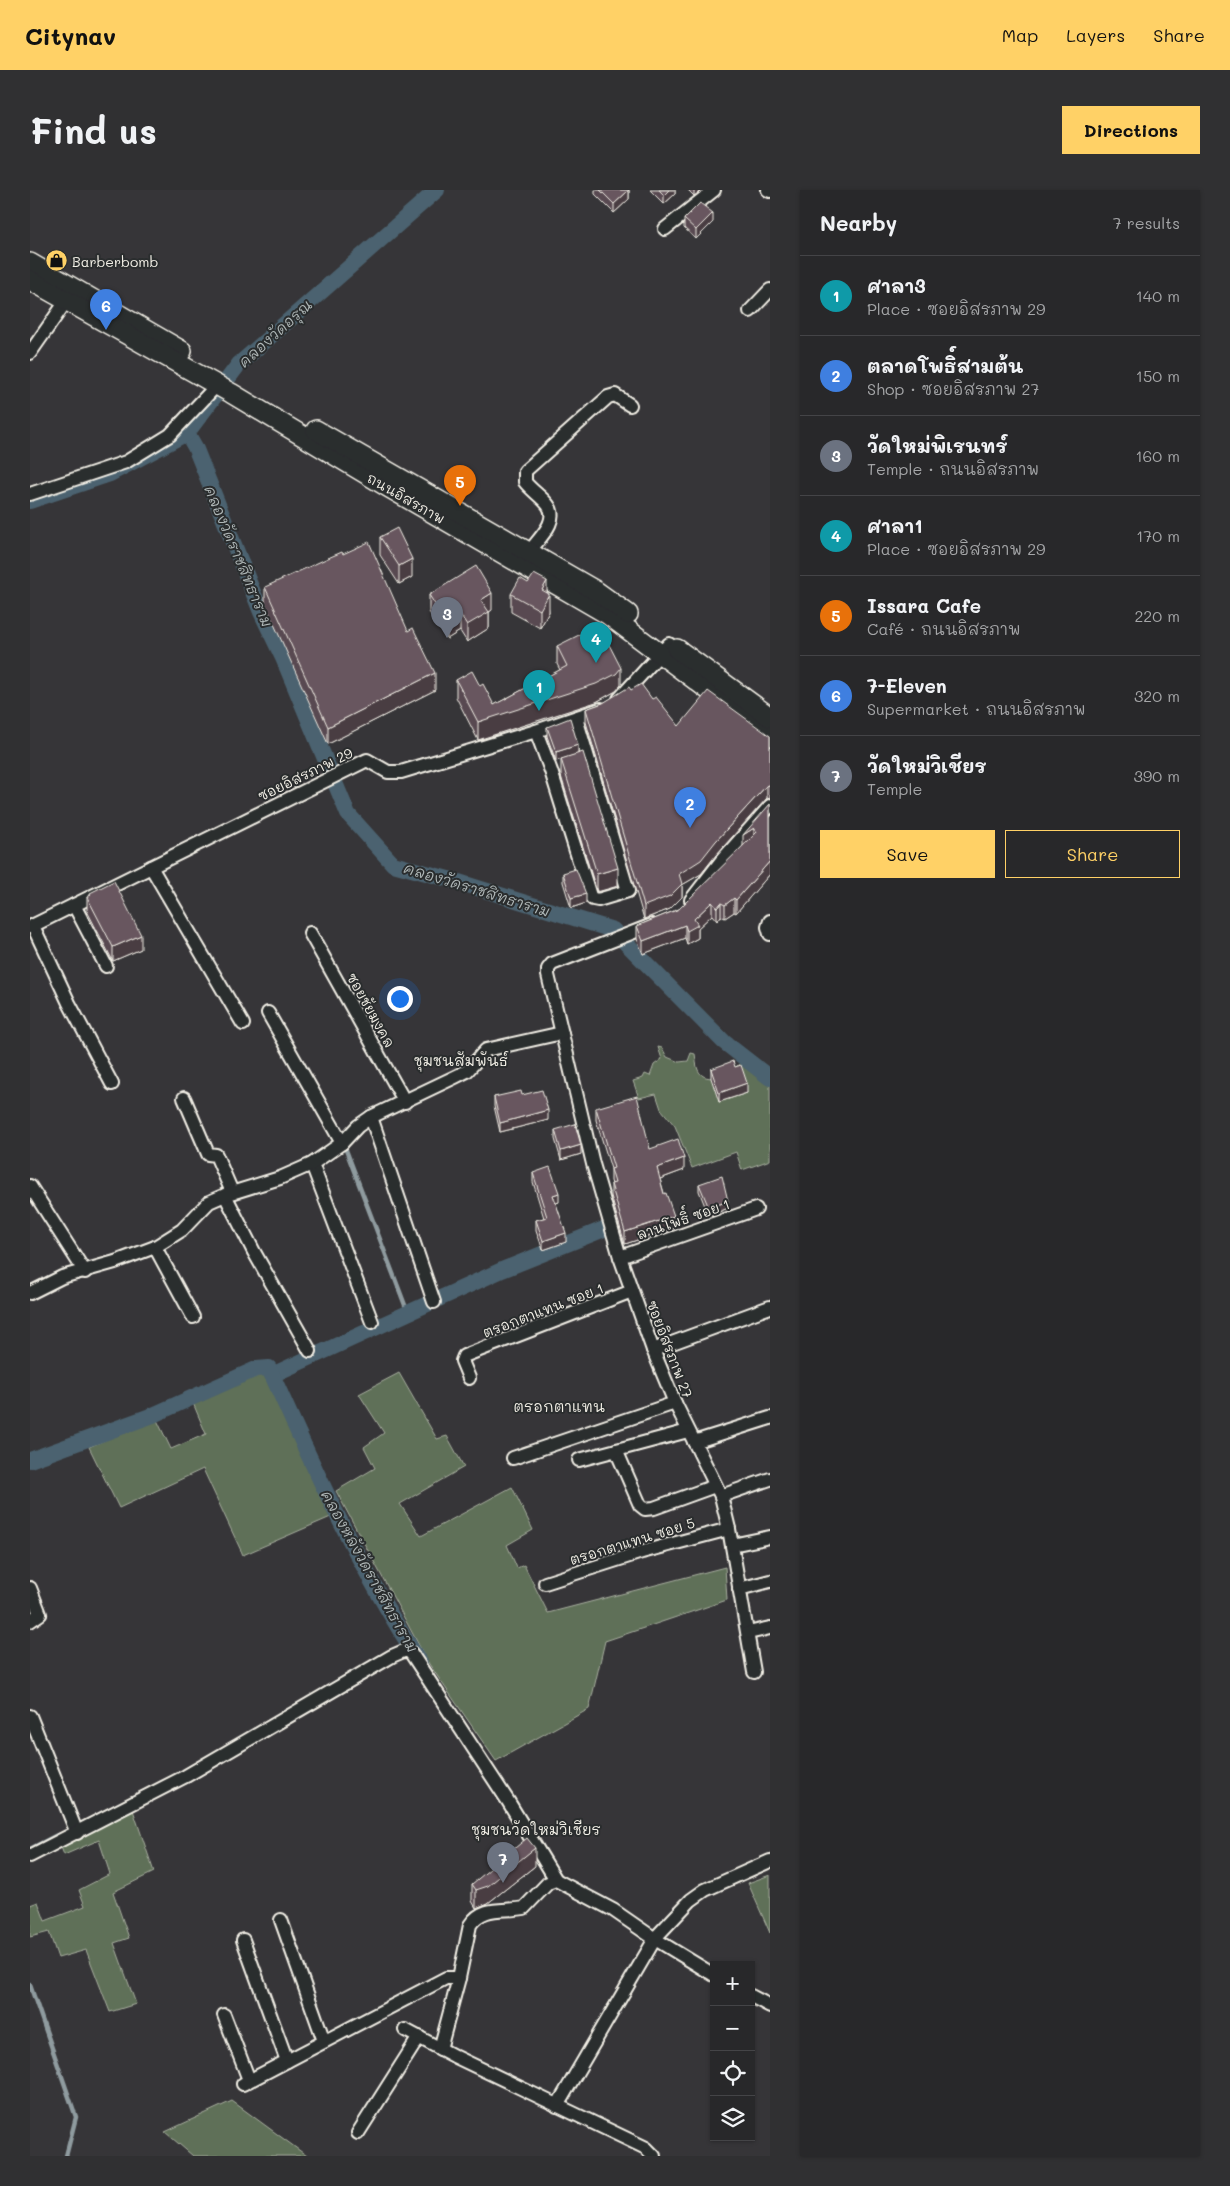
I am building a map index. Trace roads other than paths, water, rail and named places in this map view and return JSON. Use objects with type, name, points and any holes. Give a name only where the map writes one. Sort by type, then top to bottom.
[{"type":"main road","points":[[30,263],[226,384],[596,591],[665,648],[770,717]]},
{"type":"main road","name":"ถนนอิสรภาพ","points":[[30,280],[226,384],[388,487],[665,648],[770,736]]},
{"type":"street","points":[[666,229],[714,190]]},
{"type":"street","points":[[750,311],[768,295]]},
{"type":"street","points":[[30,353],[67,300]]},
{"type":"street","points":[[30,494],[126,462],[170,435],[226,384]]},
{"type":"street","points":[[528,552],[551,522],[551,512],[547,504],[525,482],[525,471],[608,397],[615,396],[630,405]]},
{"type":"street","name":"ซอยอิสรภาพ 29","points":[[31,927],[367,760],[395,774],[536,731],[599,709],[621,698],[665,648]]},
{"type":"street","points":[[536,731],[556,770],[590,896],[592,899],[598,900],[628,891],[584,760],[576,718]]},
{"type":"street","points":[[680,911],[770,806]]},
{"type":"street","points":[[151,867],[243,1024]]},
{"type":"street","points":[[74,905],[106,966]]},
{"type":"street","name":"ซอยอิสรภาพ 27","points":[[666,920],[552,964],[548,968],[593,1164],[620,1257],[653,1350],[675,1403],[718,1491],[729,1528],[754,1672]]},
{"type":"street","points":[[770,921],[768,927],[770,934]]},
{"type":"street","points":[[31,927],[112,1084]]},
{"type":"street","name":"ซอยชัยมงคล","points":[[310,933],[405,1102]]},
{"type":"street","points":[[268,1013],[342,1143]]},
{"type":"street","points":[[30,1293],[62,1276],[85,1272],[155,1247],[182,1230],[209,1202],[229,1193],[280,1178],[312,1164],[342,1143],[358,1126],[371,1117],[467,1070],[486,1050],[562,1033]]},
{"type":"street","points":[[184,1098],[208,1154],[216,1154],[229,1193],[254,1252],[310,1351]]},
{"type":"street","points":[[371,1117],[434,1302]]},
{"type":"street","points":[[312,1164],[372,1322]]},
{"type":"street","points":[[30,1186],[85,1272]]},
{"type":"street","name":"ลานโพธิ์ ซอย 1","points":[[620,1257],[756,1209]]},
{"type":"street","points":[[155,1247],[193,1317]]},
{"type":"street","name":"ตรอกตาแทน ซอย 1","points":[[469,1378],[462,1361],[464,1356],[632,1291]]},
{"type":"street","points":[[653,1350],[770,1307]]},
{"type":"street","points":[[513,1458],[675,1403]]},
{"type":"street","points":[[579,1460],[616,1450],[691,1437],[770,1418]]},
{"type":"street","points":[[616,1450],[640,1505],[645,1509],[770,1479]]},
{"type":"street","name":"ตรอกตาแทน ซอย 5","points":[[545,1583],[642,1552],[729,1528]]},
{"type":"street","points":[[732,1545],[770,1537]]},
{"type":"street","points":[[739,1589],[770,1581]]},
{"type":"street","points":[[30,1588],[40,1614],[30,1620]]},
{"type":"street","points":[[748,1633],[770,1628]]},
{"type":"street","points":[[30,1856],[186,1776],[392,1656],[406,1650],[411,1654],[508,1801],[556,1880],[613,1910],[710,1972]]},
{"type":"street","points":[[30,1716],[77,1832]]},
{"type":"street","points":[[557,2106],[656,1938],[691,1900],[705,1890],[770,1861]]},
{"type":"street","points":[[440,2049],[459,1978],[470,1925],[474,1918],[485,1912],[524,1908],[548,1883],[556,1880]]},
{"type":"street","points":[[280,1920],[324,2041]]},
{"type":"street","points":[[243,1940],[287,2061]]},
{"type":"street","points":[[224,2016],[246,2082],[446,1978],[459,1978]]},
{"type":"street","points":[[755,1998],[770,2006]]},
{"type":"street","points":[[405,2030],[440,2049],[646,2148],[652,2155]]},
{"type":"street","points":[[358,2133],[419,2037]]},
{"type":"waterway","name":"คลองวัดอรุณ","points":[[30,501],[110,474],[187,433],[239,364],[437,190]]},
{"type":"waterway","name":"คลองวัดราชสิทธาราม","points":[[187,433],[195,447],[261,612],[283,658],[348,814],[393,864],[452,880],[613,930],[724,1042],[770,1078]]},
{"type":"waterway","points":[[346,1150],[408,1313]]},
{"type":"waterway","points":[[272,1375],[502,1270],[604,1229]]},
{"type":"waterway","name":"คลองหลังวัดราชสิทธาราม","points":[[30,1460],[153,1415],[256,1369],[269,1368],[303,1444],[358,1555],[377,1591],[420,1662]]},
{"type":"waterway","points":[[30,1849],[57,1835]]},
{"type":"waterway","points":[[30,1985],[76,2117],[66,2156]]},
{"type":"place","name":"Barberbomb","points":[[56,261]]},
{"type":"place","name":"7-Eleven","points":[[106,330]]},
{"type":"place","name":"Issara Cafe","points":[[460,506]]},
{"type":"place","name":"วัดใหม่พิเรนทร์","points":[[447,638]]},
{"type":"place","name":"ศาลา1","points":[[596,663]]},
{"type":"place","name":"ศาลา3","points":[[539,711]]},
{"type":"place","name":"ตลาดโพธิ์สามต้น","points":[[690,828]]},
{"type":"place","name":"วัดใหม่วิเชียร","points":[[503,1883]]},
{"type":"district","name":"ชุมชนสัมพันธ์","points":[[461,1060]]},
{"type":"district","name":"ตรอกตาแทน","points":[[559,1406]]},
{"type":"district","name":"ชุมชนวัดใหม่วิเชียร","points":[[536,1829]]}]
